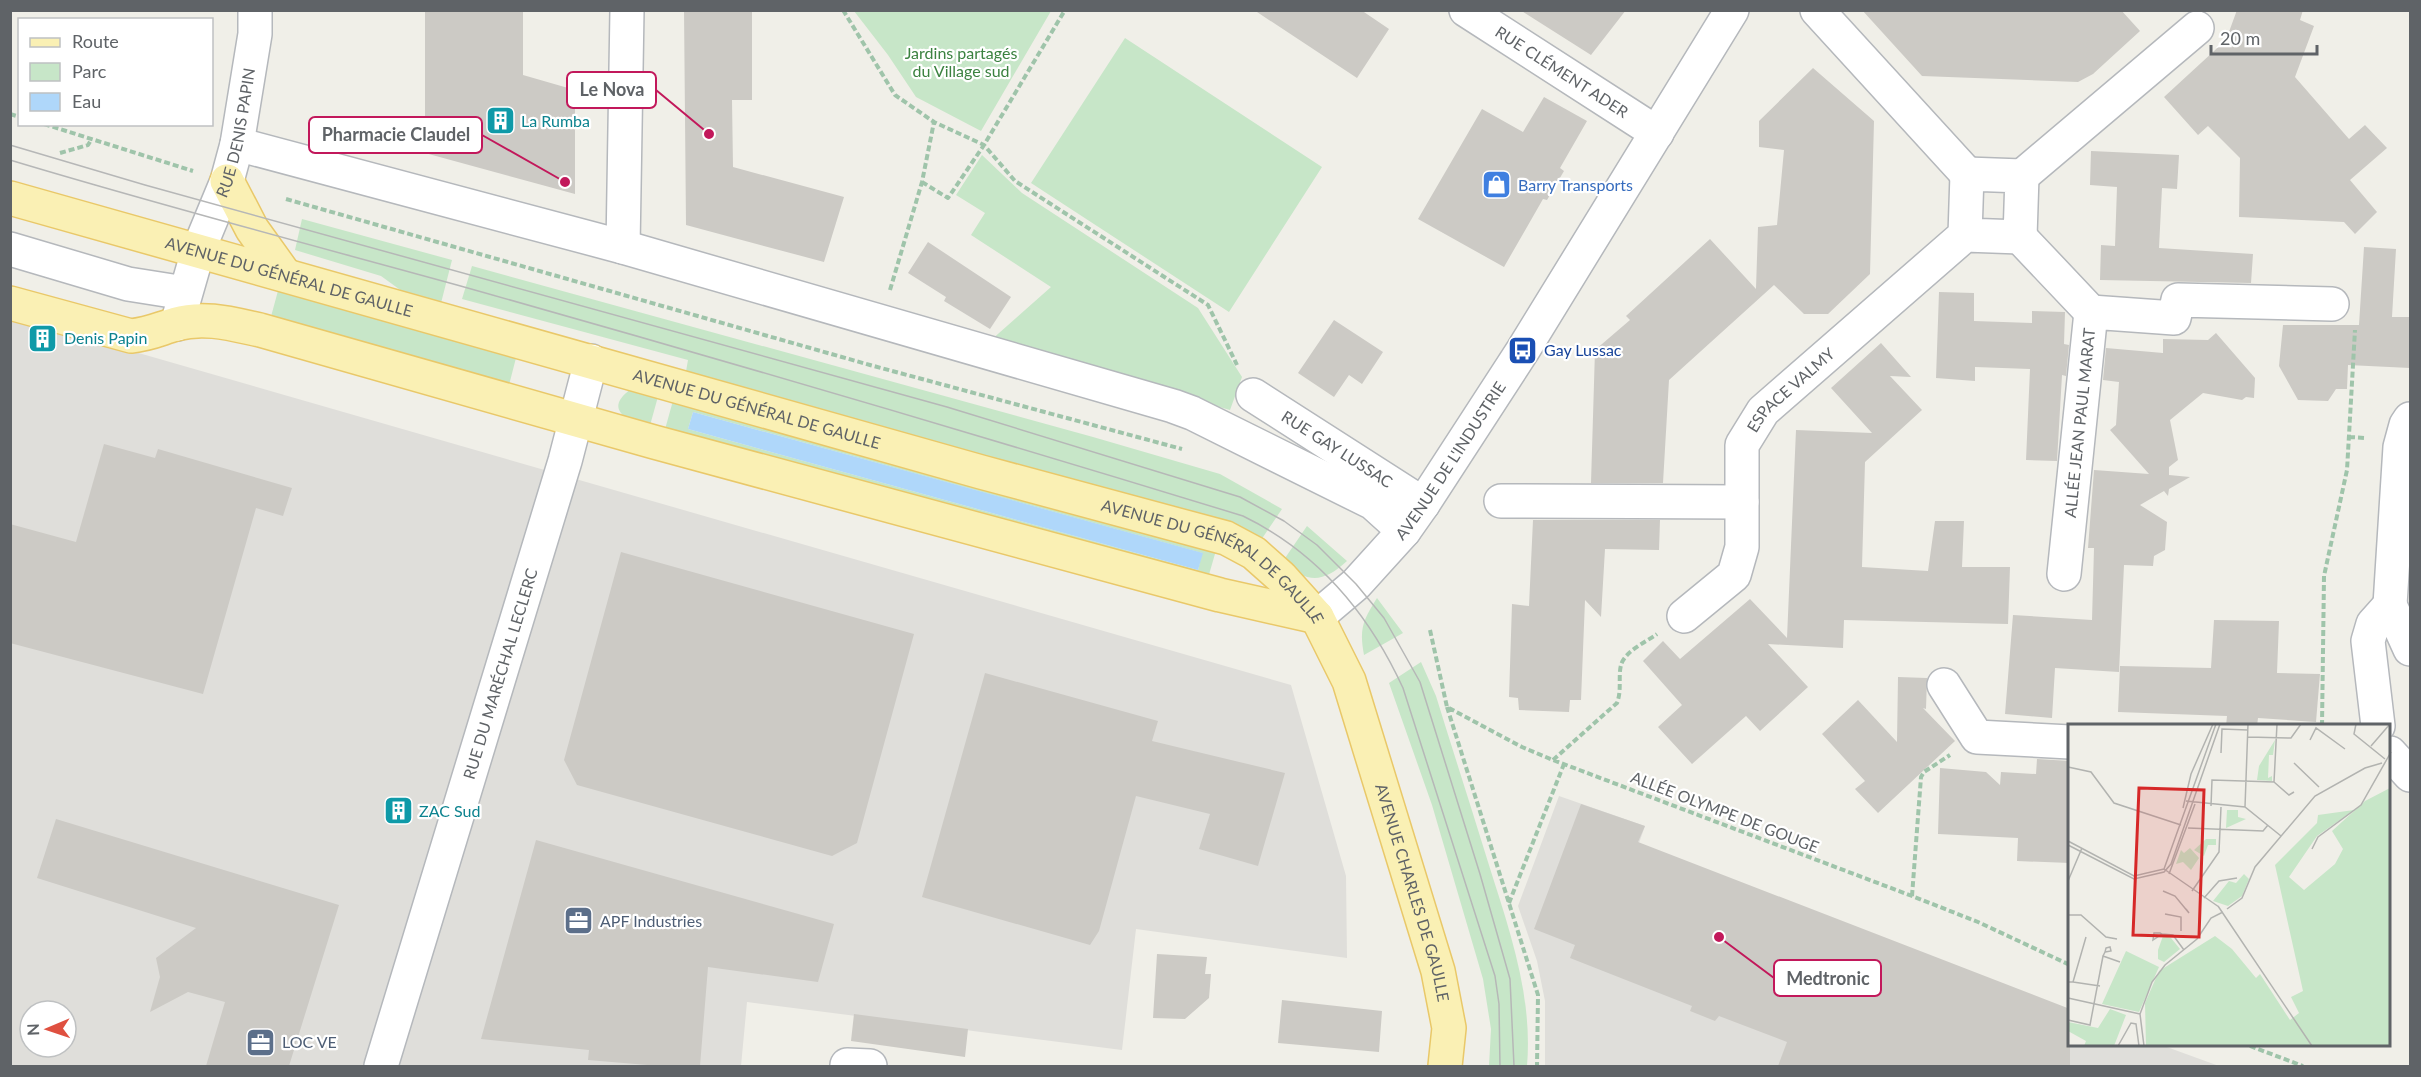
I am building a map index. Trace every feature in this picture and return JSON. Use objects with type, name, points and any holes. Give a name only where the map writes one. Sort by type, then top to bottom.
[{"type":"main road","points":[[213,177],[285,275]]},
{"type":"main road","name":"AVENUE DU GÉNÉRAL DE GAULLE","points":[[10,198],[993,475],[1226,538],[1254,553],[1281,577],[1317,617]]},
{"type":"main road","name":"AVENUE DU GÉNÉRAL DE GAULLE","points":[[10,303],[131,336],[152,334],[181,309],[213,320],[260,330],[654,442],[1220,595],[1317,617]]},
{"type":"main road","name":"AVENUE CHARLES DE GAULLE","points":[[1317,617],[1349,681],[1438,970],[1449,1028],[1445,1066]]},
{"type":"street","name":"RUE DENIS PAPIN","points":[[181,309],[198,251],[213,177],[237,144],[255,34],[255,10]]},
{"type":"street","points":[[623,247],[627,10]]},
{"type":"street","name":"RUE CLÉMENT ADER","points":[[1466,10],[1657,133]]},
{"type":"street","name":"AVENUE DE L'INDUSTRIE","points":[[1317,617],[1356,584],[1404,531],[1423,504],[1523,350],[1732,10]]},
{"type":"street","points":[[1835,17],[1967,174],[1965,235],[2020,237],[2091,312]]},
{"type":"street","points":[[1967,174],[2022,176],[2197,28]]},
{"type":"street","points":[[237,144],[623,247],[1192,413],[1373,503],[1404,531]]},
{"type":"street","points":[[2020,237],[2022,176]]},
{"type":"street","name":"ESPACE VALMY","points":[[1684,616],[1734,575],[1742,547],[1742,445],[1762,411],[1965,235]]},
{"type":"street","points":[[10,249],[128,284],[181,309]]},
{"type":"street","name":"ALLÉE JEAN PAUL MARAT","points":[[2064,574],[2091,312],[2174,318],[2178,300],[2332,304]]},
{"type":"street","name":"RUE DU MARÉCHAL LECLERC","points":[[381,1066],[565,461],[591,361]]},
{"type":"street","name":"RUE GAY LUSSAC","points":[[1253,395],[1423,504]]},
{"type":"street","points":[[2410,419],[2400,447],[2390,605],[2410,649]]},
{"type":"street","points":[[1501,501],[1742,502]]},
{"type":"street","points":[[2378,724],[2368,641],[2373,624],[2390,605]]},
{"type":"street","points":[[1944,685],[1977,737],[2068,742]]},
{"type":"street","points":[[2391,754],[2410,775]]},
{"type":"path","points":[[843,10],[895,94],[934,122],[984,145],[1015,181],[1208,306],[1253,395]]},
{"type":"path","points":[[922,182],[948,198],[984,145],[1065,10]]},
{"type":"path","points":[[870,365],[922,182],[934,122]]},
{"type":"path","points":[[50,126],[213,177]]},
{"type":"path","points":[[60,153],[88,145],[91,140]]},
{"type":"path","points":[[286,199],[870,365],[1193,452]]},
{"type":"path","points":[[2322,724],[2324,576],[2347,470],[2356,306],[2332,304]]},
{"type":"path","points":[[1553,760],[1617,703],[1621,693],[1621,664],[1627,655],[1684,616]]},
{"type":"path","points":[[1430,630],[1447,707],[1538,995],[1537,1066]]},
{"type":"path","name":"ALLÉE OLYMPE DE GOUGE","points":[[1447,707],[1522,747],[1553,760],[1978,922],[2068,964]]},
{"type":"path","points":[[1912,896],[1921,777],[1924,772],[1977,737]]},
{"type":"path","points":[[1509,905],[1564,764]]},
{"type":"path","points":[[2253,1047],[2303,1066]]},
{"type":"shaded area","points":[[10,316],[1291,685],[1346,876],[1347,958],[1136,929],[1122,1050],[747,1002],[741,1066],[11,1066]]},
{"type":"shaded area","points":[[1559,796],[1645,826],[1639,843],[2068,1047],[2167,1047],[2219,1066],[1545,1066],[1545,1001],[1537,961],[1518,906]]},
{"type":"green space","name":"Jardins partagés du Village sud","points":[[854,11],[1051,11],[981,131],[916,97],[888,55]]},
{"type":"green space","points":[[1125,38],[1322,167],[1229,312],[1031,183]]},
{"type":"green space","points":[[982,155],[1022,193],[1198,308],[1242,377],[1230,410],[990,341],[1051,287],[971,235],[985,213],[956,195]]},
{"type":"green space","points":[[302,219],[452,260],[440,307],[410,297],[381,276],[295,250]]},
{"type":"green space","points":[[472,266],[1220,474],[1282,509],[1259,543],[685,377],[688,360],[462,299]]},
{"type":"green space","points":[[279,287],[517,354],[508,389],[269,324]]},
{"type":"green space","points":[[631,389],[659,393],[649,429],[627,418],[619,409],[623,396]]},
{"type":"green space","points":[[674,397],[1217,547],[1208,578],[664,433]],"holes":[[[693,412],[1202,553],[1198,570],[688,429]]]},
{"type":"green space","points":[[1307,526],[1347,561],[1323,577],[1308,577],[1281,564]]},
{"type":"green space","points":[[1377,598],[1403,633],[1364,655],[1363,625]]},
{"type":"green space","points":[[1421,662],[1436,696],[1518,962],[1526,1014],[1527,1066],[1489,1066],[1491,1029],[1483,979],[1432,805],[1389,683]]},
{"type":"water","points":[[693,412],[1203,553],[1198,570],[688,429]]},
{"type":"building","name":"La Rumba","points":[[425,10],[523,10],[523,75],[575,90],[575,194],[425,153]]},
{"type":"building","points":[[684,10],[752,10],[752,100],[732,100],[733,167],[844,197],[824,262],[686,225]]},
{"type":"building","points":[[1254,10],[1361,10],[1389,29],[1357,78]]},
{"type":"building","points":[[1520,10],[1626,10],[1591,55]]},
{"type":"building","points":[[1862,10],[2121,10],[2140,31],[2093,74],[2078,82],[1922,76]]},
{"type":"building","points":[[2237,10],[2303,10],[2300,20],[2314,26],[2295,77],[2349,139],[2365,125],[2387,148],[2350,180],[2377,212],[2355,234],[2344,222],[2239,217],[2240,158],[2208,126],[2198,135],[2164,97],[2226,40]]},
{"type":"building","points":[[1813,68],[1874,121],[1870,274],[1828,314],[1804,314],[1774,285],[1669,380],[1663,483],[1591,483],[1595,350],[1630,320],[1626,316],[1710,239],[1756,289],[1758,227],[1777,225],[1784,150],[1759,147],[1759,121]]},
{"type":"building","name":"Barry Transports","points":[[1544,97],[1587,121],[1560,168],[1564,171],[1547,200],[1543,199],[1504,267],[1418,219],[1482,109],[1523,132]]},
{"type":"building","points":[[2091,151],[2179,155],[2177,189],[2162,188],[2159,248],[2253,254],[2251,283],[2100,280],[2101,245],[2115,246],[2117,187],[2090,185]]},
{"type":"building","points":[[928,242],[1011,297],[990,329],[944,301],[946,297],[908,273]]},
{"type":"building","points":[[2364,247],[2396,249],[2392,317],[2410,317],[2410,368],[2348,365],[2347,389],[2336,389],[2328,401],[2298,400],[2279,366],[2283,325],[2359,325]]},
{"type":"building","points":[[1939,292],[1974,293],[1974,321],[2032,323],[2032,311],[2065,312],[2064,344],[2069,345],[2066,376],[2062,375],[2057,461],[2026,460],[2030,369],[1975,367],[1975,381],[1936,378]]},
{"type":"building","points":[[1334,320],[1383,352],[1362,384],[1349,375],[1334,397],[1298,373]]},
{"type":"building","points":[[2216,333],[2255,378],[2254,398],[2246,397],[2242,400],[2203,393],[2170,420],[2178,460],[2169,467],[2169,475],[2190,477],[2169,489],[2168,496],[2164,491],[2140,505],[2167,522],[2165,550],[2154,556],[2153,566],[2124,565],[2119,672],[2055,668],[2052,718],[2005,714],[2013,615],[2092,620],[2094,548],[2088,548],[2094,470],[2149,474],[2110,430],[2116,425],[2119,382],[2103,380],[2106,348],[2163,353],[2163,339],[2208,340]]},
{"type":"building","points":[[1881,343],[1911,377],[1890,376],[1922,410],[1865,462],[1862,567],[1928,571],[1935,521],[1964,521],[1962,567],[2010,567],[2008,624],[1844,620],[1843,648],[1768,644],[1808,687],[1760,731],[1746,716],[1692,764],[1658,727],[1682,705],[1643,661],[1663,641],[1680,659],[1750,599],[1787,638],[1796,430],[1872,433],[1831,388]]},
{"type":"building","points":[[104,444],[155,458],[158,449],[292,488],[283,516],[256,508],[203,694],[10,643],[10,524],[76,542]]},
{"type":"building","points":[[1533,520],[1660,520],[1659,550],[1605,549],[1601,617],[1585,600],[1581,700],[1570,700],[1569,712],[1519,710],[1518,698],[1509,697],[1512,604],[1529,606]]},
{"type":"building","points":[[621,552],[914,634],[857,843],[832,856],[577,785],[564,760]]},
{"type":"building","points":[[2214,620],[2279,621],[2277,673],[2320,674],[2316,722],[2258,718],[2257,724],[2226,724],[2227,716],[2118,712],[2120,666],[2211,668]]},
{"type":"building","points":[[985,673],[1158,721],[1152,741],[1285,773],[1258,866],[1199,849],[1210,814],[1136,796],[1099,931],[1090,945],[922,897]]},
{"type":"building","points":[[1898,677],[1927,678],[1926,709],[1923,708],[1955,741],[1878,813],[1855,789],[1865,781],[1822,734],[1858,700],[1897,742]]},
{"type":"building","points":[[2037,759],[2068,761],[2068,863],[2017,861],[2018,838],[1938,834],[1940,768],[1986,772],[2000,785],[2001,772],[2036,774]]},
{"type":"building","points":[[1581,804],[1645,826],[1638,842],[2068,1008],[2070,1066],[1778,1066],[1787,1042],[1719,1016],[1715,1021],[1690,1011],[1692,1006],[1570,958],[1575,945],[1534,929]]},
{"type":"building","points":[[56,819],[339,905],[289,1066],[206,1066],[225,1002],[188,992],[150,1012],[160,977],[156,958],[196,928],[37,878]]},
{"type":"building","points":[[536,840],[834,924],[818,982],[708,967],[700,1066],[659,1066],[588,1060],[589,1050],[481,1039]]},
{"type":"building","points":[[1157,954],[1207,957],[1205,974],[1211,974],[1209,998],[1185,1019],[1153,1018]]},
{"type":"building","points":[[1282,1000],[1382,1011],[1379,1052],[1278,1043]]},
{"type":"building","points":[[854,1014],[968,1029],[965,1057],[851,1041]]},
{"type":"tram line","points":[[10,145],[145,185],[947,407],[1240,497],[1284,521],[1317,545],[1356,584],[1384,618],[1420,682],[1510,979],[1514,1066]]},
{"type":"tram line","points":[[10,160],[851,398],[1243,516],[1270,531],[1317,567],[1338,588],[1374,635],[1403,688],[1495,976],[1499,1004],[1500,1066]]},
{"type":"place","name":"La Rumba","points":[[500,121]]},
{"type":"place","name":"Le Nova","points":[[709,134]]},
{"type":"place","name":"Pharmacie Claudel","points":[[565,182]]},
{"type":"place","name":"Barry Transports","points":[[1497,185]]},
{"type":"place","name":"Denis Papin","points":[[43,338]]},
{"type":"place","name":"Gay Lussac","points":[[1523,350]]},
{"type":"place","name":"ZAC Sud","points":[[398,811]]},
{"type":"place","name":"APF Industries","points":[[579,921]]},
{"type":"place","name":"Medtronic","points":[[1719,937]]},
{"type":"place","name":"LOC VE","points":[[261,1042]]}]
